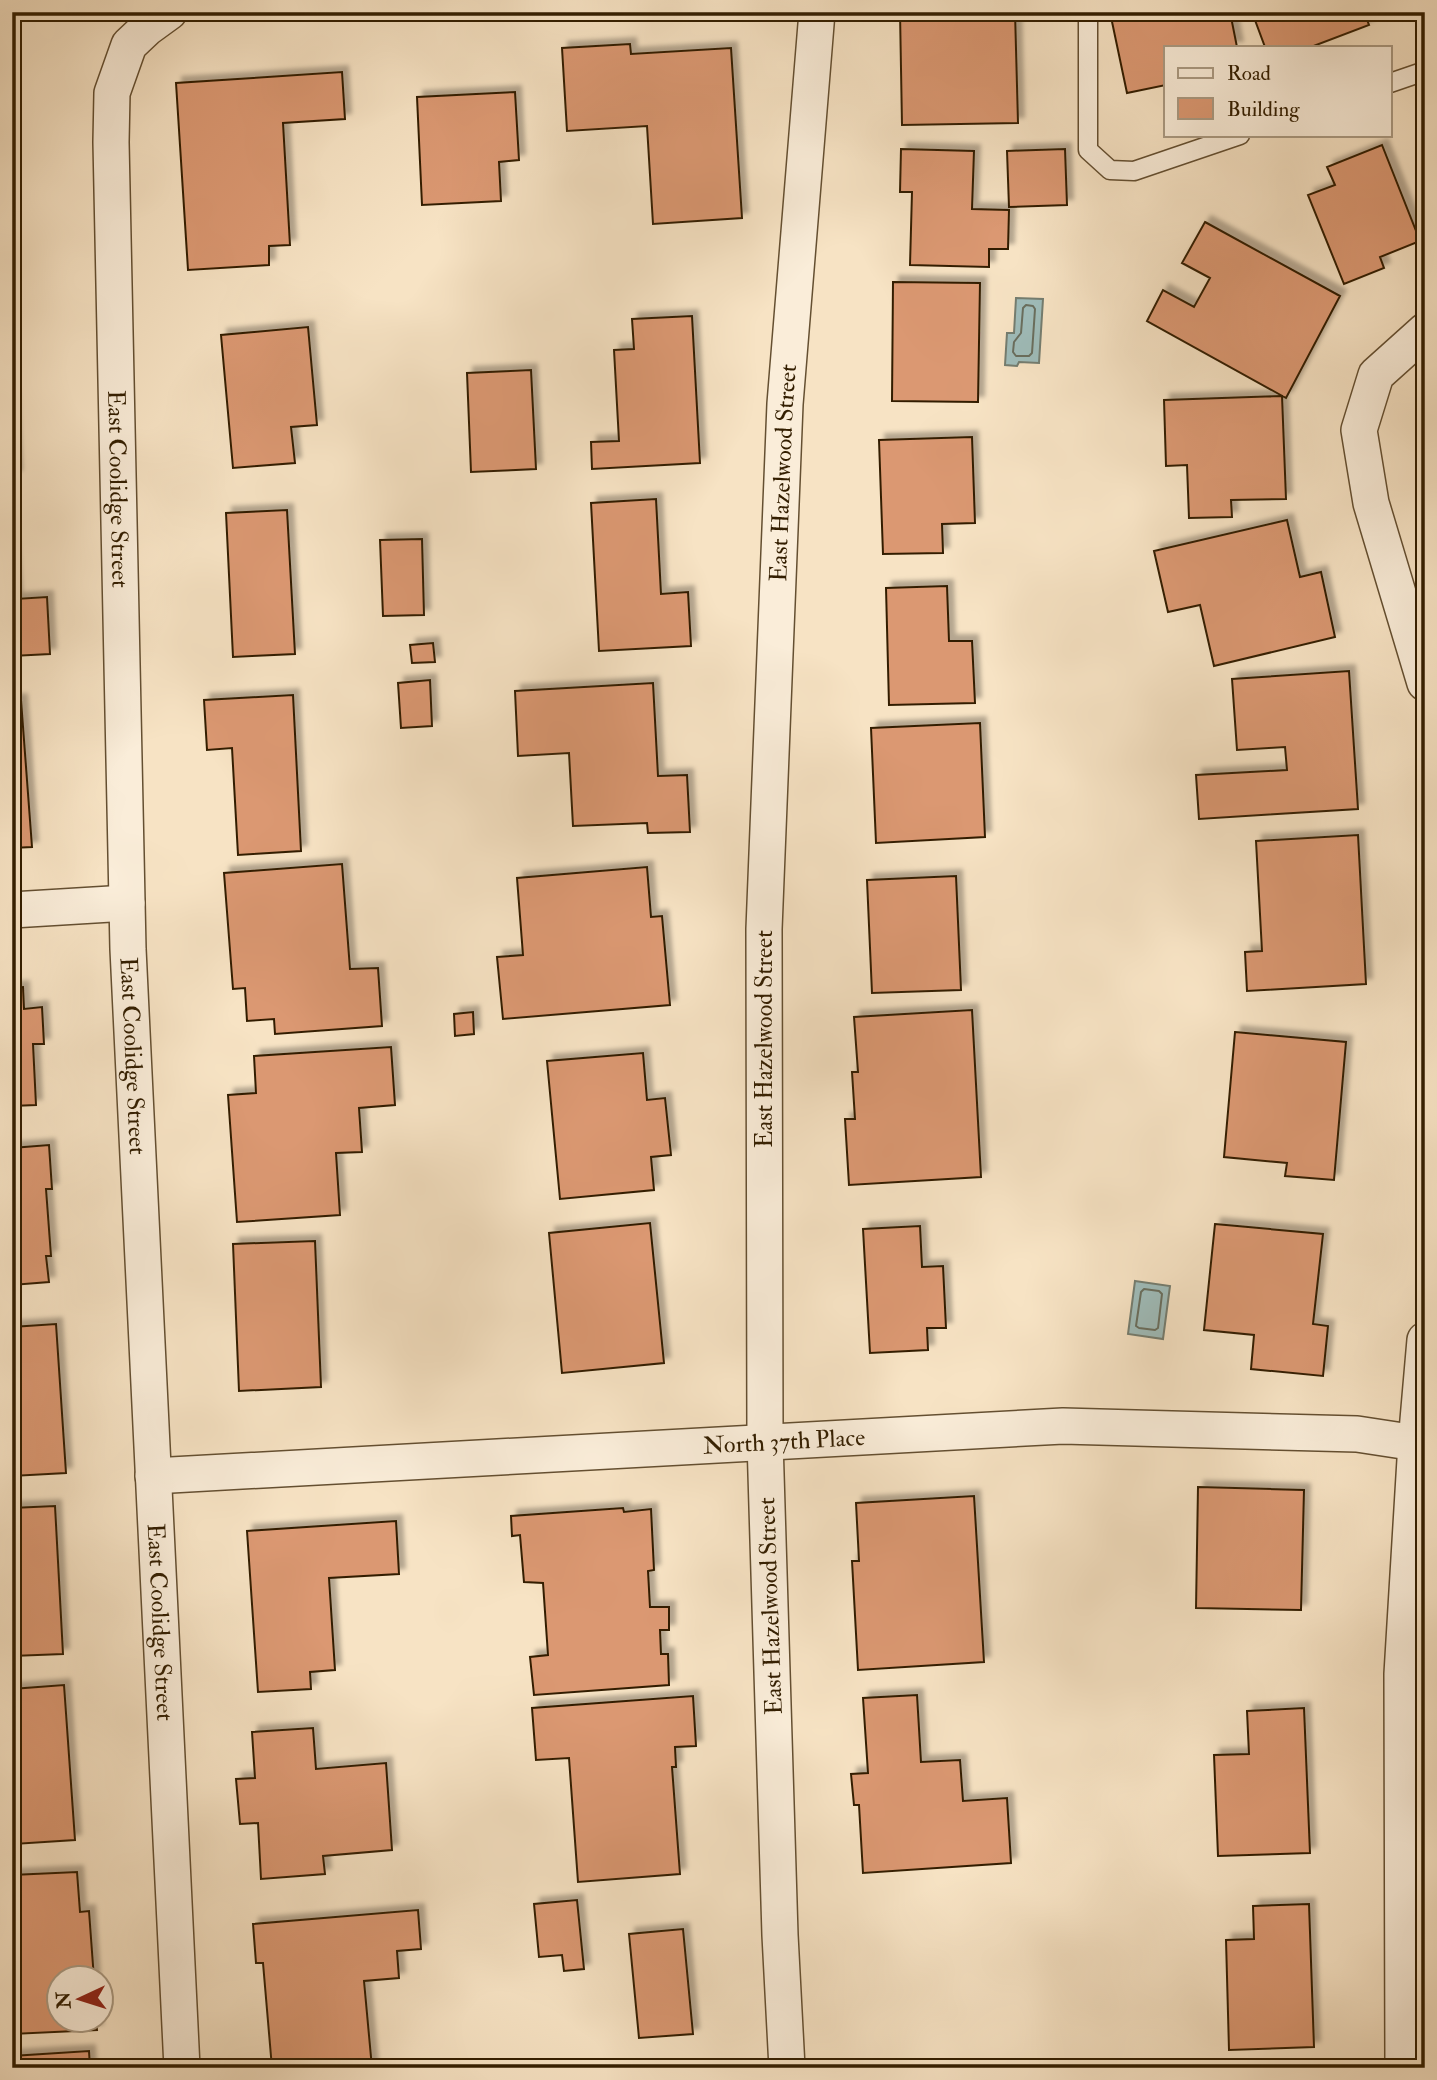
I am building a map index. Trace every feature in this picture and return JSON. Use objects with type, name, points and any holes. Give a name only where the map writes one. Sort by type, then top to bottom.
[{"type":"street","name":"East Coolidge Street","points":[[169,12],[129,45],[112,93],[111,142],[127,903],[182,2068]]},
{"type":"street","name":"East Hazelwood Street","points":[[787,2068],[765,1441],[764,929],[785,404],[817,12]]},
{"type":"street","points":[[1425,331],[1376,375],[1359,430],[1371,503],[1425,683]]},
{"type":"street","points":[[12,910],[127,903]]},
{"type":"street","points":[[1402,2068],[1402,1674],[1425,1340]]},
{"type":"street","name":"North 37th Place","points":[[153,1476],[1063,1426],[1357,1434],[1416,1443]]},
{"type":"lane","points":[[1088,12],[1088,150],[1110,170],[1134,171],[1237,136]]},
{"type":"lane","points":[[1392,82],[1425,71]]},
{"type":"water","points":[[1016,298],[1043,299],[1039,363],[1019,362],[1017,366],[1005,365],[1007,333],[1014,333]]},
{"type":"water","points":[[1135,1281],[1170,1286],[1163,1339],[1128,1334]]},
{"type":"building","points":[[900,12],[1015,12],[1018,123],[902,125]]},
{"type":"building","points":[[1133,12],[1230,12],[1237,46],[1164,46],[1164,85],[1127,93],[1111,17]]},
{"type":"building","points":[[1252,12],[1364,12],[1369,25],[1314,46],[1265,46]]},
{"type":"building","points":[[630,44],[631,54],[731,48],[742,218],[653,224],[647,126],[567,131],[562,48]]},
{"type":"building","points":[[342,72],[345,119],[283,123],[290,245],[269,246],[269,265],[188,270],[176,83]]},
{"type":"building","points":[[515,92],[519,160],[499,162],[501,201],[422,205],[417,97]]},
{"type":"building","points":[[1382,145],[1420,241],[1380,257],[1384,268],[1344,284],[1308,195],[1335,185],[1327,167]]},
{"type":"building","points":[[901,149],[974,151],[972,209],[1009,210],[1008,249],[989,249],[989,267],[910,265],[912,192],[900,192]]},
{"type":"building","points":[[1065,149],[1067,205],[1009,207],[1007,151]]},
{"type":"building","points":[[1205,222],[1340,296],[1286,398],[1147,321],[1163,290],[1194,307],[1210,278],[1182,263]]},
{"type":"building","points":[[893,282],[980,283],[978,402],[892,401]]},
{"type":"building","points":[[692,316],[700,463],[592,469],[591,442],[619,441],[614,350],[634,349],[632,319]]},
{"type":"building","points":[[308,327],[317,425],[291,427],[295,463],[233,468],[221,335]]},
{"type":"building","points":[[531,370],[536,469],[471,472],[467,373]]},
{"type":"building","points":[[1282,396],[1286,499],[1231,500],[1232,517],[1189,518],[1187,465],[1166,466],[1164,400]]},
{"type":"building","points":[[12,397],[16,476],[12,476]]},
{"type":"building","points":[[972,437],[975,523],[942,524],[943,553],[883,554],[879,440]]},
{"type":"building","points":[[656,499],[661,594],[688,592],[691,646],[599,651],[591,503]]},
{"type":"building","points":[[287,510],[295,654],[233,657],[226,513]]},
{"type":"building","points":[[1287,520],[1300,577],[1321,572],[1335,637],[1214,666],[1200,605],[1168,612],[1154,551]]},
{"type":"building","points":[[422,539],[424,615],[383,616],[380,540]]},
{"type":"building","points":[[12,545],[16,599],[47,597],[50,654],[12,656]]},
{"type":"building","points":[[947,586],[949,641],[972,641],[975,703],[889,705],[886,588]]},
{"type":"building","points":[[433,643],[435,662],[412,663],[410,645]]},
{"type":"building","points":[[1349,671],[1358,809],[1199,819],[1196,775],[1287,770],[1285,747],[1237,750],[1232,679]]},
{"type":"building","points":[[430,680],[432,726],[401,728],[398,683]]},
{"type":"building","points":[[653,683],[658,776],[687,775],[690,832],[648,833],[647,823],[573,826],[569,753],[518,756],[515,691]]},
{"type":"building","points":[[293,695],[301,851],[238,855],[232,748],[207,750],[204,700]]},
{"type":"building","points":[[21,700],[32,847],[12,848],[12,701]]},
{"type":"building","points":[[980,723],[985,837],[876,843],[871,728]]},
{"type":"building","points":[[1358,835],[1366,984],[1247,991],[1245,952],[1262,951],[1256,841]]},
{"type":"building","points":[[342,864],[350,969],[378,968],[382,1026],[275,1034],[274,1019],[247,1021],[245,988],[233,989],[224,873]]},
{"type":"building","points":[[647,867],[651,917],[662,916],[670,1005],[503,1019],[497,957],[523,955],[517,878]]},
{"type":"building","points":[[956,876],[961,990],[872,993],[867,880]]},
{"type":"building","points":[[23,987],[24,1009],[42,1007],[44,1044],[33,1044],[36,1105],[12,1106],[12,988]]},
{"type":"building","points":[[972,1010],[981,1177],[849,1185],[845,1119],[855,1119],[852,1072],[858,1072],[854,1017]]},
{"type":"building","points":[[473,1012],[474,1034],[455,1036],[454,1014]]},
{"type":"building","points":[[1235,1032],[1346,1042],[1334,1180],[1285,1176],[1287,1163],[1224,1157]]},
{"type":"building","points":[[391,1047],[395,1105],[359,1108],[362,1152],[336,1153],[340,1215],[237,1222],[228,1095],[256,1093],[254,1056]]},
{"type":"building","points":[[643,1053],[647,1100],[665,1098],[671,1155],[651,1157],[654,1190],[560,1199],[547,1061]]},
{"type":"building","points":[[49,1145],[52,1189],[46,1189],[51,1256],[46,1256],[49,1282],[12,1285],[12,1148]]},
{"type":"building","points":[[650,1223],[664,1363],[562,1373],[549,1233]]},
{"type":"building","points":[[1215,1224],[1323,1234],[1313,1324],[1328,1326],[1323,1376],[1251,1369],[1254,1335],[1204,1330]]},
{"type":"building","points":[[920,1226],[922,1267],[943,1266],[946,1328],[927,1328],[928,1350],[870,1353],[863,1229]]},
{"type":"building","points":[[315,1241],[321,1387],[239,1391],[233,1244]]},
{"type":"building","points":[[56,1324],[66,1473],[12,1476],[12,1327]]},
{"type":"building","points":[[1198,1487],[1304,1490],[1301,1610],[1196,1608]]},
{"type":"building","points":[[974,1496],[984,1662],[858,1670],[852,1561],[859,1561],[856,1503]]},
{"type":"building","points":[[55,1506],[63,1654],[12,1656],[12,1508]]},
{"type":"building","points":[[623,1508],[624,1512],[651,1509],[654,1570],[648,1571],[650,1607],[669,1607],[669,1630],[660,1630],[661,1654],[668,1654],[669,1685],[534,1695],[530,1657],[548,1655],[543,1583],[524,1582],[520,1535],[512,1536],[511,1516]]},
{"type":"building","points":[[396,1521],[399,1574],[329,1578],[335,1670],[310,1672],[311,1689],[258,1692],[247,1531]]},
{"type":"building","points":[[64,1685],[75,1840],[14,1844],[12,1689]]},
{"type":"building","points":[[917,1695],[921,1762],[960,1760],[963,1801],[1007,1798],[1011,1863],[863,1873],[859,1805],[854,1805],[851,1774],[868,1773],[863,1698]]},
{"type":"building","points":[[693,1696],[696,1746],[675,1747],[676,1767],[672,1767],[680,1874],[578,1882],[569,1758],[536,1760],[532,1708]]},
{"type":"building","points":[[1304,1708],[1310,1853],[1218,1856],[1214,1755],[1249,1754],[1247,1711]]},
{"type":"building","points":[[313,1728],[316,1769],[386,1763],[392,1850],[323,1856],[325,1874],[261,1879],[258,1823],[240,1824],[236,1779],[255,1778],[252,1732]]},
{"type":"building","points":[[77,1872],[80,1912],[89,1911],[93,1965],[46,1965],[46,2032],[12,2034],[12,1959],[17,1958],[12,1875]]},
{"type":"building","points":[[577,1900],[584,1969],[564,1971],[562,1955],[539,1957],[534,1904]]},
{"type":"building","points":[[1309,1904],[1314,2047],[1229,2050],[1226,1940],[1254,1939],[1253,1906]]},
{"type":"building","points":[[418,1910],[421,1949],[397,1951],[399,1978],[364,1981],[372,2068],[272,2068],[263,1963],[256,1963],[253,1924]]},
{"type":"building","points":[[683,1929],[693,2034],[639,2038],[629,1934]]},
{"type":"building","points":[[89,2051],[90,2068],[12,2068],[12,2056]]}]
